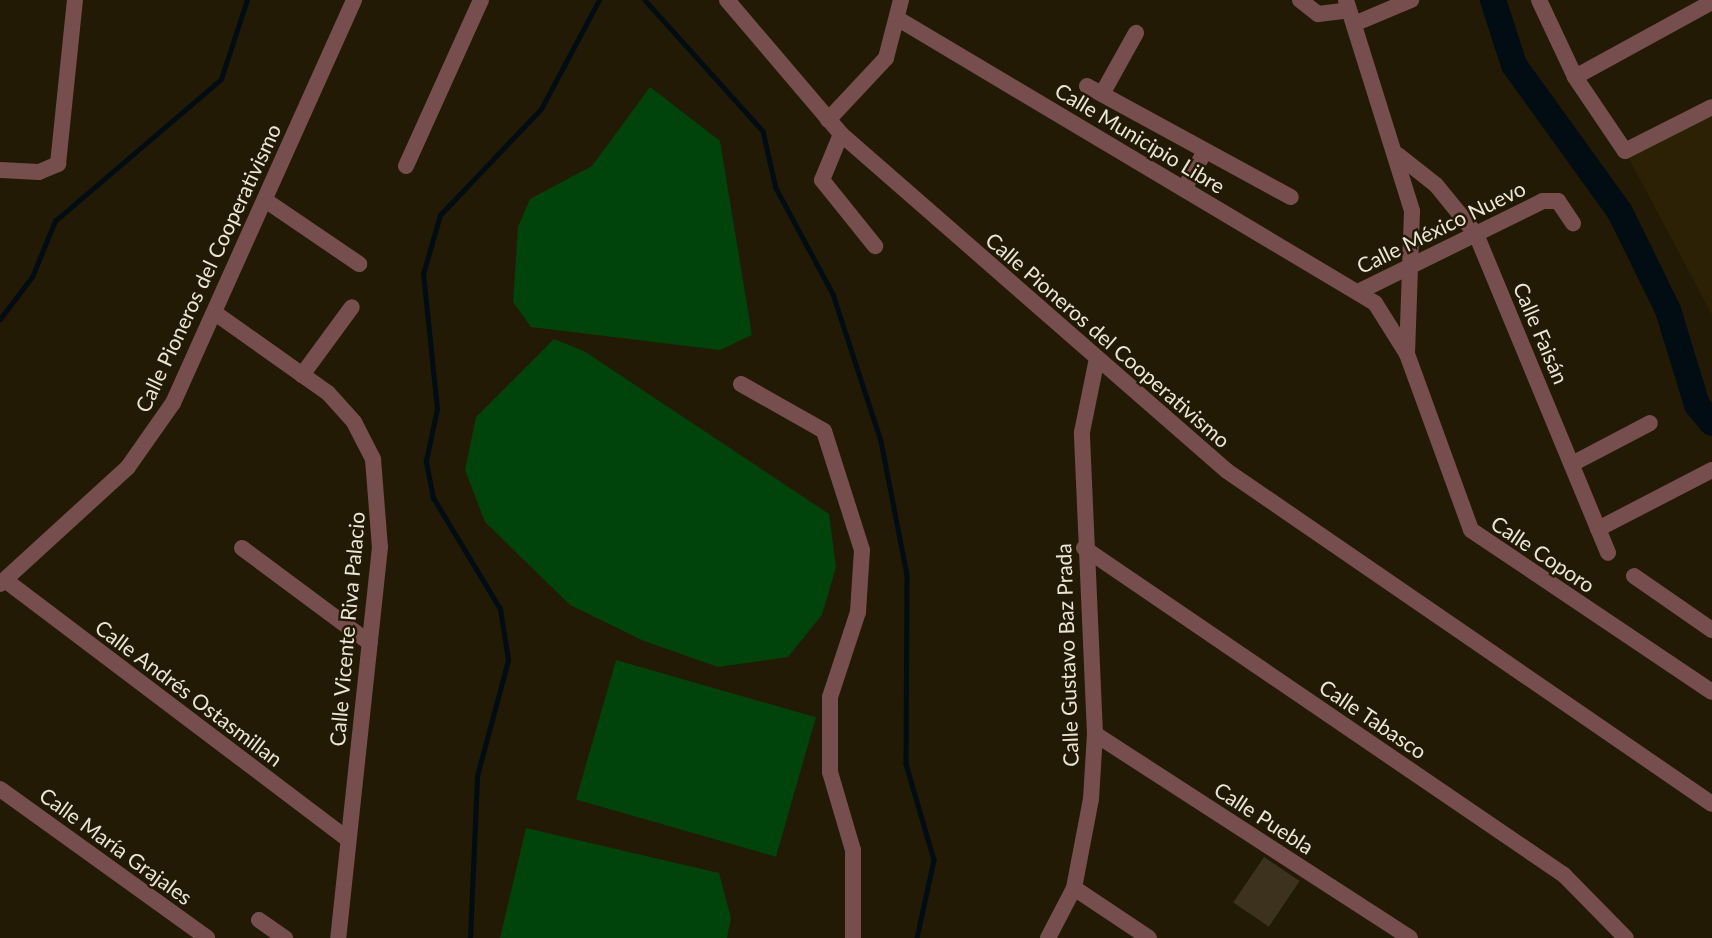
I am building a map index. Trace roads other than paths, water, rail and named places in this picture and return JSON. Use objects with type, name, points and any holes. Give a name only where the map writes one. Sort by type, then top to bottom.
[{"type":"street","points":[[0,170],[39,172],[58,164],[75,0]]},
{"type":"street","name":"Calle Pioneros del Cooperativismo","points":[[2,582],[100,494],[150,438],[215,313],[354,0]]},
{"type":"street","points":[[407,166],[481,0]]},
{"type":"street","name":"Calle Pioneros del Cooperativismo","points":[[727,0],[841,134],[1096,363],[1227,471],[1712,804]]},
{"type":"street","points":[[828,120],[886,58],[900,20],[901,0]]},
{"type":"street","points":[[1300,0],[1318,14],[1411,0]]},
{"type":"street","points":[[1539,0],[1575,77],[1625,150],[1712,107]]},
{"type":"street","points":[[1575,77],[1712,2]]},
{"type":"street","name":"Calle Coporo","points":[[1350,11],[1398,155],[1412,211],[1407,354]]},
{"type":"street","name":"Calle Municipio Libre","points":[[900,20],[1358,292]]},
{"type":"street","points":[[1102,94],[1136,33]]},
{"type":"street","points":[[1087,86],[1291,197]]},
{"type":"street","points":[[841,134],[822,180],[875,246]]},
{"type":"street","points":[[1184,189],[1205,151]]},
{"type":"street","name":"Calle Faisán","points":[[1398,155],[1436,185],[1476,234],[1608,553]]},
{"type":"street","name":"Calle México Nuevo","points":[[1358,292],[1550,199],[1573,223]]},
{"type":"street","points":[[265,200],[359,264]]},
{"type":"street","name":"Calle Coporo","points":[[1358,292],[1385,313],[1407,354],[1471,530],[1712,692]]},
{"type":"street","points":[[302,375],[352,307]]},
{"type":"street","name":"Calle Vicente Riva Palacio","points":[[215,313],[302,375],[354,422],[373,459],[380,547],[338,938]]},
{"type":"street","name":"Calle Gustavo Baz Prada","points":[[1048,938],[1074,888],[1085,846],[1095,734],[1084,548],[1082,432],[1096,363]]},
{"type":"street","points":[[741,383],[824,431],[862,551],[858,612],[830,697],[830,772],[853,850],[853,938]]},
{"type":"street","points":[[1572,464],[1650,423]]},
{"type":"street","points":[[1598,529],[1712,470]]},
{"type":"street","points":[[242,548],[370,643]]},
{"type":"street","name":"Calle Tabasco","points":[[1084,548],[1564,875],[1626,938]]},
{"type":"street","points":[[1634,576],[1712,630]]},
{"type":"street","name":"Calle Andrés Ostasmillan","points":[[2,582],[348,839]]},
{"type":"street","name":"Calle Puebla","points":[[1095,734],[1410,938]]},
{"type":"street","name":"Calle María Grajales","points":[[0,789],[207,938]]},
{"type":"street","points":[[1074,888],[1149,938]]},
{"type":"street","points":[[259,920],[285,938]]},
{"type":"waterway","points":[[0,319],[32,277],[55,221],[221,79],[247,0]]},
{"type":"waterway","points":[[470,938],[477,776],[508,660],[500,609],[433,498],[426,461],[437,409],[423,274],[440,215],[541,109],[599,0]]},
{"type":"waterway","points":[[645,0],[763,131],[776,188],[833,294],[881,441],[907,575],[906,764],[934,860],[917,938]]},
{"type":"waterway","points":[[1493,0],[1514,65],[1620,212],[1668,310],[1697,405],[1712,423]]}]
